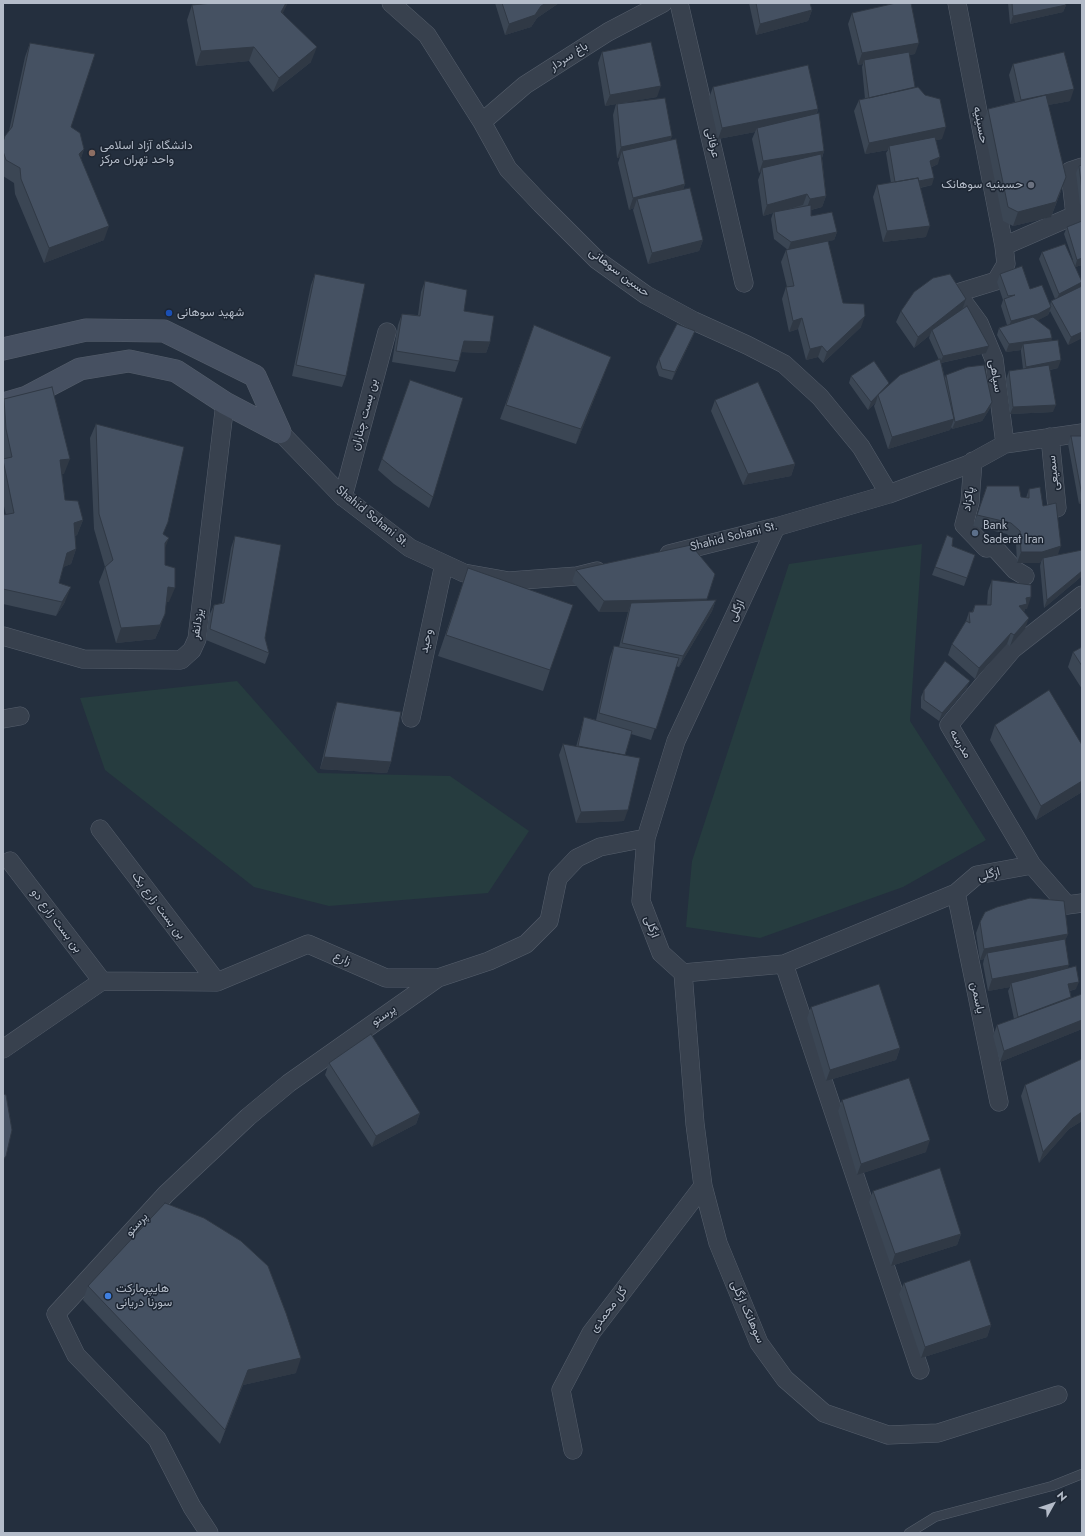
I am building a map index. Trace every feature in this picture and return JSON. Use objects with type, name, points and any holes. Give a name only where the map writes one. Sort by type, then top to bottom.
[{"type":"main road","name":"Shahid Sohani St.","points":[[3,349],[86,330],[164,331],[255,376],[280,432]]},
{"type":"main road","name":"Shahid Sohani St.","points":[[3,404],[27,396],[80,370],[128,361],[176,371],[225,403],[280,432]]},
{"type":"street","name":"حسین سوهانی","points":[[391,3],[427,35],[482,122],[508,169],[597,260],[646,295],[694,321],[784,364],[820,397],[861,447],[889,494]]},
{"type":"street","name":"باغ سردار","points":[[482,122],[525,85],[608,32],[663,3]]},
{"type":"street","name":"عرفاتی","points":[[679,3],[744,283]]},
{"type":"street","name":"حسینیه","points":[[957,3],[1004,246],[1006,264],[996,281],[957,293]]},
{"type":"street","points":[[1004,246],[1079,215],[1070,171],[1082,167]]},
{"type":"street","name":"سپاهی","points":[[957,293],[979,323],[994,359],[1005,444]]},
{"type":"street","name":"بن بست چناران","points":[[343,497],[387,332]]},
{"type":"street","name":"یزدانفر","points":[[3,636],[82,659],[181,660],[192,650],[197,639],[225,403]]},
{"type":"street","name":"Shahid Sohani St.","points":[[280,432],[343,497],[410,548],[464,573],[509,581],[577,576],[615,567]]},
{"type":"street","name":"Shahid Sohani St.","points":[[654,557],[776,527],[889,494],[973,461],[1005,444],[1082,433]]},
{"type":"street","name":"سمیعی","points":[[1050,437],[1058,508]]},
{"type":"street","name":"پاکزاد","points":[[973,461],[970,502],[964,525],[986,548],[994,547],[1015,570],[1026,576]]},
{"type":"street","name":"ازگلی","points":[[776,527],[676,741],[646,838],[641,901],[661,953],[683,973],[784,964],[956,893],[977,875],[1032,865]]},
{"type":"street","name":"وحید","points":[[411,718],[444,564]]},
{"type":"street","name":"مدرسه","points":[[1082,595],[1013,649],[949,725],[1032,865],[1067,905],[1082,903]]},
{"type":"street","name":"بن بست زارع یک","points":[[100,829],[217,982]]},
{"type":"street","name":"زارع","points":[[102,981],[217,982],[308,944],[386,978],[438,978],[489,962],[526,944],[549,921],[558,878],[577,858],[600,847],[646,838]]},
{"type":"street","name":"بن بست زارع دو","points":[[10,861],[102,981]]},
{"type":"street","name":"یاسمن","points":[[956,893],[999,1102]]},
{"type":"street","points":[[784,964],[920,1370]]},
{"type":"street","name":"سوهانک ازگلی","points":[[683,973],[695,1124],[703,1186],[718,1243],[759,1343],[785,1379],[824,1412],[888,1435],[938,1432],[1058,1395]]},
{"type":"street","name":"پرستو","points":[[209,1533],[192,1507],[157,1439],[76,1355],[56,1314],[166,1194],[248,1117],[289,1083],[438,978]]},
{"type":"street","points":[[3,1049],[102,981]]},
{"type":"street","name":"گل محمدی","points":[[573,1450],[561,1390],[590,1333],[703,1186]]},
{"type":"lane","points":[[909,1533],[935,1517],[1052,1486],[1082,1474]]},
{"type":"green space","points":[[922,544],[910,721],[986,840],[903,887],[760,938],[686,927],[692,861],[789,564]]},
{"type":"green space","points":[[237,681],[318,773],[450,776],[529,831],[488,893],[329,906],[254,887],[105,770],[80,698]]},
{"type":"building","points":[[213,3],[286,3],[281,12],[317,47],[279,78],[254,47],[201,51],[192,5]]},
{"type":"building","points":[[502,3],[546,3],[541,6],[535,15],[509,24]]},
{"type":"building","points":[[756,3],[810,3],[812,10],[760,24]]},
{"type":"building","points":[[896,3],[911,3],[919,43],[862,53],[852,13]]},
{"type":"building","points":[[1012,3],[1065,3],[1066,5],[1013,16]]},
{"type":"building","points":[[651,42],[661,86],[610,95],[602,52]]},
{"type":"building","points":[[30,43],[95,54],[71,127],[80,133],[84,149],[79,154],[109,226],[49,248],[21,179],[20,168],[6,160],[3,151],[5,136],[12,127]]},
{"type":"building","points":[[909,52],[915,87],[869,98],[864,60]]},
{"type":"building","points":[[1064,52],[1074,89],[1021,100],[1013,64]]},
{"type":"building","points":[[808,65],[818,109],[722,128],[713,87]]},
{"type":"building","points":[[918,87],[925,95],[940,99],[946,127],[869,143],[859,100]]},
{"type":"building","points":[[1046,95],[1066,177],[1056,202],[1018,212],[1008,207],[988,109]]},
{"type":"building","points":[[665,98],[672,136],[621,147],[617,104]]},
{"type":"building","points":[[819,113],[824,151],[763,161],[757,128]]},
{"type":"building","points":[[935,137],[940,157],[930,161],[934,178],[919,181],[918,178],[895,182],[889,146]]},
{"type":"building","points":[[676,139],[685,184],[633,198],[622,151]]},
{"type":"building","points":[[821,154],[826,196],[810,199],[807,194],[767,205],[762,168]]},
{"type":"building","points":[[1082,165],[1082,190],[1079,166]]},
{"type":"building","points":[[918,178],[930,226],[887,231],[877,185]]},
{"type":"building","points":[[690,188],[703,240],[652,253],[637,199]]},
{"type":"building","points":[[811,205],[811,216],[832,212],[837,232],[791,242],[777,232],[774,212]]},
{"type":"building","points":[[1082,221],[1082,258],[1077,260],[1067,227]]},
{"type":"building","points":[[828,241],[843,303],[864,304],[865,316],[827,352],[822,346],[810,349],[802,318],[793,321],[786,287],[794,286],[786,250]]},
{"type":"building","points":[[1065,244],[1082,282],[1059,294],[1042,252]]},
{"type":"building","points":[[1022,266],[1030,289],[1042,285],[1051,307],[1038,314],[1011,321],[1004,299],[1015,295],[1008,296],[1000,274]]},
{"type":"building","points":[[315,274],[365,284],[346,376],[296,365]]},
{"type":"building","points":[[950,274],[966,299],[918,337],[901,311],[914,292],[933,278]]},
{"type":"building","points":[[425,281],[467,290],[464,311],[494,316],[490,342],[464,341],[459,361],[396,351],[402,314],[420,316]]},
{"type":"building","points":[[1082,286],[1082,332],[1071,337],[1051,301]]},
{"type":"building","points":[[967,306],[989,346],[943,356],[932,330]]},
{"type":"building","points":[[1033,317],[1050,330],[1052,338],[1009,344],[999,328]]},
{"type":"building","points":[[677,324],[695,331],[675,372],[662,369],[659,359]]},
{"type":"building","points":[[534,325],[611,357],[581,429],[506,405]]},
{"type":"building","points":[[1058,340],[1061,360],[1026,367],[1023,344]]},
{"type":"building","points":[[940,359],[954,419],[892,437],[878,395],[900,375]]},
{"type":"building","points":[[874,361],[889,383],[871,402],[851,376]]},
{"type":"building","points":[[984,365],[992,402],[985,413],[955,422],[946,375],[967,367]]},
{"type":"building","points":[[1049,365],[1056,405],[1013,407],[1009,371]]},
{"type":"building","points":[[410,380],[463,398],[433,497],[382,459]]},
{"type":"building","points":[[758,382],[795,464],[748,474],[715,400]]},
{"type":"building","points":[[52,387],[70,459],[60,460],[65,500],[78,501],[83,520],[74,523],[76,549],[67,553],[59,583],[71,587],[62,602],[3,589],[3,515],[14,513],[3,460],[12,457],[6,429],[4,399]]},
{"type":"building","points":[[96,424],[184,447],[168,522],[163,534],[169,538],[165,543],[165,565],[175,568],[175,588],[168,587],[165,614],[160,625],[121,628],[105,567],[113,560],[99,514]]},
{"type":"building","points":[[1071,436],[1082,436],[1082,496]]},
{"type":"building","points":[[987,486],[1019,486],[1021,497],[1029,498],[1029,489],[1040,487],[1043,506],[1056,503],[1061,546],[1042,552],[1021,552],[1020,531],[1011,523],[977,515]]},
{"type":"building","points":[[947,535],[953,538],[952,546],[975,555],[967,578],[935,567]]},
{"type":"building","points":[[235,536],[281,545],[265,638],[269,653],[210,629],[214,605],[224,603]]},
{"type":"building","points":[[691,545],[715,574],[707,599],[604,601],[576,570]]},
{"type":"building","points":[[1082,550],[1082,571],[1047,600],[1043,558]]},
{"type":"building","points":[[468,568],[573,605],[550,670],[446,635]]},
{"type":"building","points":[[992,580],[1031,585],[1031,597],[1026,598],[1027,604],[1019,606],[1029,618],[1014,635],[1011,633],[979,668],[952,644],[966,621],[970,623],[969,612],[973,612],[975,605],[991,605]]},
{"type":"building","points":[[716,600],[683,656],[622,643],[631,603]]},
{"type":"building","points":[[614,646],[679,658],[656,729],[599,713]]},
{"type":"building","points":[[1082,647],[1082,666],[1073,652]]},
{"type":"building","points":[[945,661],[970,681],[942,713],[924,700],[924,690]]},
{"type":"building","points":[[1049,690],[1082,745],[1082,781],[1041,806],[995,725]]},
{"type":"building","points":[[337,702],[401,712],[391,762],[324,757]]},
{"type":"building","points":[[584,717],[632,731],[625,755],[578,746]]},
{"type":"building","points":[[563,744],[640,758],[628,810],[581,812]]},
{"type":"building","points":[[1030,898],[1064,901],[1068,934],[984,949],[980,922],[985,912],[997,907]]},
{"type":"building","points":[[1065,939],[1069,965],[992,979],[987,953]]},
{"type":"building","points":[[1076,966],[1079,982],[1068,984],[1071,997],[1018,1017],[1011,983]]},
{"type":"building","points":[[879,984],[900,1048],[830,1070],[811,1007]]},
{"type":"building","points":[[1082,994],[1082,1020],[1004,1051],[997,1025]]},
{"type":"building","points":[[371,1034],[420,1113],[376,1136],[329,1063]]},
{"type":"building","points":[[1082,1059],[1082,1112],[1073,1118],[1043,1152],[1025,1085]]},
{"type":"building","points":[[909,1078],[930,1140],[861,1164],[842,1100]]},
{"type":"building","points":[[3,1094],[6,1095],[12,1130],[6,1156],[3,1160]]},
{"type":"building","points":[[940,1168],[961,1234],[895,1254],[873,1191]]},
{"type":"building","points":[[165,1203],[204,1218],[241,1241],[268,1266],[301,1358],[248,1370],[225,1430],[88,1286]]},
{"type":"building","points":[[970,1260],[991,1325],[925,1347],[904,1283]]},
{"type":"place","name":"دانشگاه آزاد اسلامی واحد تهران مرکز","points":[[92,153]]},
{"type":"place","name":"حسینیه سوهانک","points":[[1031,185]]},
{"type":"place","name":"شهید سوهانی","points":[[169,313]]},
{"type":"place","name":"Bank Saderat Iran","points":[[975,533]]},
{"type":"place","name":"هایپرمارکت سورنا دریانی","points":[[108,1296]]}]
